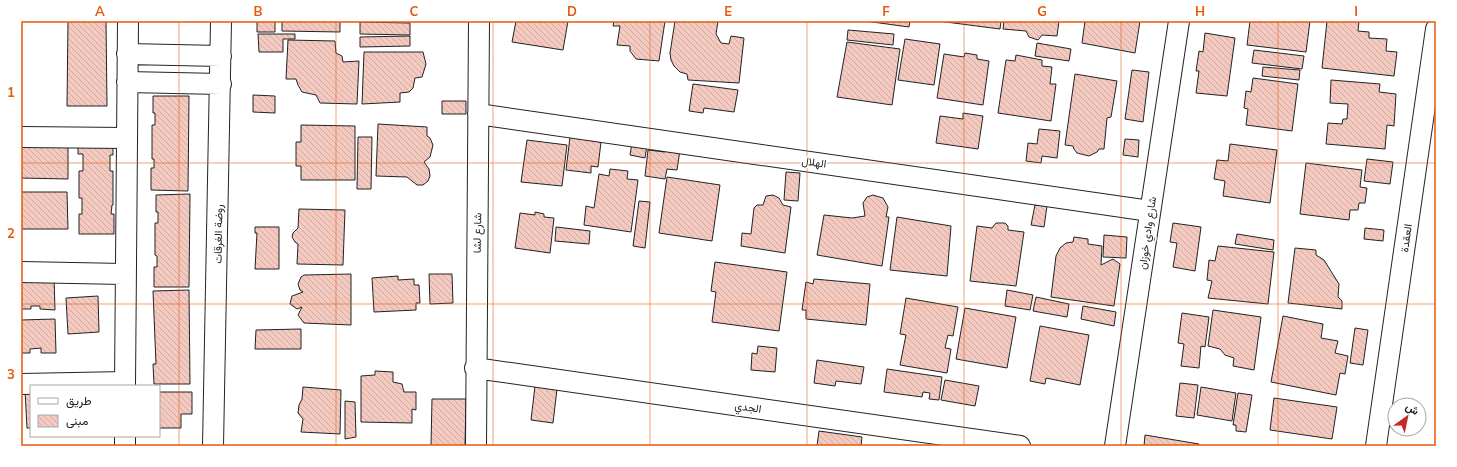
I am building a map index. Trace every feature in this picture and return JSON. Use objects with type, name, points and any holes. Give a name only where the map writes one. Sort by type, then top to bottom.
[{"type":"street","points":[[21,384],[125,384],[124,274],[128,21]]},
{"type":"street","name":"روضة الغرقات","points":[[213,446],[221,21]]},
{"type":"street","name":"شارع لشا","points":[[476,446],[475,368],[479,21]]},
{"type":"street","name":"شارع وادي خوزان","points":[[1116,446],[1179,21]]},
{"type":"street","name":"العقدة","points":[[1376,446],[1436,30]]},
{"type":"street","points":[[127,54],[221,56]]},
{"type":"street","points":[[127,82],[221,84]]},
{"type":"street","name":"الهلال","points":[[478,114],[1150,211]]},
{"type":"street","points":[[21,137],[126,138]]},
{"type":"street","points":[[21,272],[124,274]]},
{"type":"street","name":"الجدي","points":[[475,368],[1020,446]]},
{"type":"building","points":[[68,21],[106,21],[107,106],[67,106]]},
{"type":"building","points":[[257,21],[275,21],[275,32],[257,32]]},
{"type":"building","points":[[282,21],[340,21],[340,32],[282,31]]},
{"type":"building","points":[[516,21],[568,21],[563,50],[512,42]]},
{"type":"building","points":[[614,21],[665,21],[659,61],[636,59],[630,51],[630,46],[617,45],[620,26],[613,26]]},
{"type":"building","points":[[675,21],[718,21],[716,34],[721,43],[729,44],[731,36],[744,38],[739,83],[688,80],[687,74],[680,72],[671,60],[670,53]]},
{"type":"building","points":[[865,21],[910,21],[909,27]]},
{"type":"building","points":[[938,21],[1001,21],[1000,29]]},
{"type":"building","points":[[1004,21],[1059,21],[1057,36],[1042,35],[1038,40],[1029,37],[1026,31],[1003,29]]},
{"type":"building","points":[[1085,21],[1140,21],[1135,53],[1082,43]]},
{"type":"building","points":[[1250,21],[1310,21],[1306,52],[1247,45]]},
{"type":"building","points":[[1327,21],[1359,21],[1358,31],[1369,32],[1369,38],[1387,39],[1386,51],[1397,52],[1394,76],[1322,68]]},
{"type":"building","points":[[360,22],[410,23],[410,35],[360,34]]},
{"type":"building","points":[[848,30],[894,34],[893,45],[847,40]]},
{"type":"building","points":[[1205,33],[1235,38],[1227,96],[1196,93],[1199,71],[1196,71],[1199,51],[1203,52]]},
{"type":"building","points":[[258,34],[295,34],[295,39],[283,39],[283,52],[259,52]]},
{"type":"building","points":[[410,36],[410,46],[360,47],[360,37]]},
{"type":"building","points":[[905,39],[940,44],[934,85],[898,80]]},
{"type":"building","points":[[288,40],[335,41],[336,53],[342,56],[343,62],[359,61],[357,104],[320,103],[316,95],[302,92],[296,79],[286,79]]},
{"type":"building","points":[[847,42],[900,49],[892,105],[837,97]]},
{"type":"building","points":[[1037,43],[1071,49],[1069,61],[1035,56]]},
{"type":"building","points":[[1254,50],[1304,56],[1302,69],[1252,63]]},
{"type":"building","points":[[364,52],[423,52],[426,64],[422,77],[415,78],[413,88],[409,92],[400,93],[400,102],[362,104]]},
{"type":"building","points":[[965,53],[977,55],[977,59],[989,61],[983,105],[937,98],[944,54],[964,57]]},
{"type":"building","points":[[1016,55],[1042,60],[1042,66],[1052,67],[1050,84],[1056,84],[1051,121],[998,113],[1006,60],[1015,61]]},
{"type":"building","points":[[1263,67],[1300,70],[1299,80],[1262,76]]},
{"type":"building","points":[[1132,70],[1149,72],[1143,122],[1125,119]]},
{"type":"building","points":[[1075,74],[1117,81],[1111,117],[1107,118],[1104,149],[1099,149],[1097,152],[1089,156],[1077,153],[1073,146],[1065,145]]},
{"type":"building","points":[[1253,78],[1298,84],[1292,131],[1246,125],[1248,109],[1244,108],[1246,91],[1251,92]]},
{"type":"building","points":[[1331,80],[1380,84],[1379,92],[1396,94],[1394,126],[1387,125],[1385,149],[1326,144],[1328,123],[1342,124],[1343,119],[1347,119],[1348,104],[1330,103]]},
{"type":"building","points":[[693,84],[738,90],[734,112],[704,108],[703,113],[689,111]]},
{"type":"building","points":[[253,95],[275,96],[275,113],[253,112]]},
{"type":"building","points":[[153,96],[189,96],[188,191],[151,190],[151,168],[154,168],[154,159],[152,159],[152,125],[155,125]]},
{"type":"building","points":[[442,101],[466,101],[466,114],[442,114]]},
{"type":"building","points":[[963,113],[983,116],[978,149],[936,143],[940,116],[963,119]]},
{"type":"building","points":[[378,124],[427,127],[427,136],[430,138],[433,145],[430,157],[424,162],[429,169],[430,176],[428,181],[423,185],[417,185],[407,177],[376,176]]},
{"type":"building","points":[[301,125],[355,126],[355,180],[301,180],[301,166],[296,166],[296,142],[301,142]]},
{"type":"building","points":[[1039,129],[1060,131],[1057,158],[1042,156],[1041,163],[1026,161],[1028,143],[1037,144]]},
{"type":"building","points":[[358,137],[372,137],[371,189],[357,189]]},
{"type":"building","points":[[570,137],[601,142],[598,167],[591,166],[591,173],[566,170]]},
{"type":"building","points":[[1125,139],[1139,140],[1138,157],[1123,155]]},
{"type":"building","points":[[527,140],[567,145],[562,186],[521,182]]},
{"type":"building","points":[[78,141],[113,141],[113,155],[110,155],[110,171],[113,171],[113,205],[111,214],[114,214],[114,234],[79,234],[79,214],[82,214],[82,198],[79,198],[79,171],[83,171],[83,154],[78,154]]},
{"type":"building","points":[[21,143],[68,144],[68,179],[21,178]]},
{"type":"building","points":[[632,143],[647,145],[645,158],[630,155]]},
{"type":"building","points":[[1230,144],[1277,150],[1270,203],[1223,196],[1225,181],[1214,179],[1217,160],[1228,161]]},
{"type":"building","points":[[665,148],[680,150],[677,170],[667,169],[665,179],[645,176],[648,150],[665,152]]},
{"type":"building","points":[[1367,159],[1393,162],[1390,184],[1364,181]]},
{"type":"building","points":[[1306,163],[1362,170],[1360,187],[1367,188],[1365,203],[1359,203],[1358,210],[1350,210],[1349,220],[1300,214]]},
{"type":"building","points":[[610,169],[628,171],[627,179],[638,180],[631,232],[584,225],[586,206],[594,208],[599,174],[609,176]]},
{"type":"building","points":[[786,172],[800,173],[798,201],[784,200]]},
{"type":"building","points":[[667,177],[720,185],[712,241],[659,233]]},
{"type":"building","points":[[21,192],[67,192],[68,229],[21,229]]},
{"type":"building","points":[[190,194],[189,287],[154,287],[154,267],[157,267],[157,256],[155,255],[155,223],[158,223],[158,212],[156,212],[156,195]]},
{"type":"building","points":[[773,195],[779,198],[783,205],[791,207],[785,253],[741,246],[742,233],[751,234],[754,208],[757,205],[763,205],[766,196]]},
{"type":"building","points":[[873,195],[883,198],[888,207],[886,217],[889,217],[882,266],[817,255],[824,215],[852,218],[865,216],[863,203],[867,197]]},
{"type":"building","points":[[639,201],[650,202],[645,248],[633,246]]},
{"type":"building","points":[[1035,205],[1047,206],[1044,227],[1031,225]]},
{"type":"building","points":[[299,209],[345,210],[343,265],[297,264],[298,244],[292,237],[293,233],[298,228]]},
{"type":"building","points":[[535,212],[544,214],[544,217],[554,218],[550,253],[515,248],[520,213],[535,215]]},
{"type":"building","points":[[897,217],[951,226],[947,276],[890,270]]},
{"type":"building","points":[[996,223],[1005,223],[1008,226],[1008,230],[1024,232],[1016,286],[970,281],[977,226],[992,228]]},
{"type":"building","points":[[1173,223],[1201,227],[1195,271],[1173,267],[1177,243],[1170,242]]},
{"type":"building","points":[[255,227],[279,227],[279,269],[255,269],[257,233],[255,233]]},
{"type":"building","points":[[556,227],[590,231],[589,244],[555,241]]},
{"type":"building","points":[[1365,228],[1384,230],[1383,241],[1364,239]]},
{"type":"building","points":[[1237,234],[1274,240],[1273,250],[1235,244]]},
{"type":"building","points":[[1104,235],[1127,237],[1126,258],[1103,257]]},
{"type":"building","points":[[1074,237],[1088,239],[1088,244],[1102,246],[1101,265],[1113,259],[1120,264],[1114,306],[1051,297],[1056,256],[1060,248],[1066,243],[1073,242]]},
{"type":"building","points":[[1218,246],[1274,252],[1268,304],[1208,298],[1212,281],[1207,280],[1209,260],[1215,261]]},
{"type":"building","points":[[1295,248],[1316,250],[1316,255],[1324,260],[1339,284],[1338,297],[1342,301],[1342,309],[1288,303]]},
{"type":"building","points":[[715,262],[787,272],[779,331],[712,322],[716,292],[711,291]]},
{"type":"building","points":[[351,274],[351,325],[304,323],[298,315],[302,307],[297,309],[290,304],[292,296],[303,292],[300,290],[298,284],[301,277],[304,275]]},
{"type":"building","points":[[429,274],[452,274],[453,303],[430,304]]},
{"type":"building","points":[[21,276],[54,277],[55,310],[40,309],[40,306],[31,306],[31,309],[21,309]]},
{"type":"building","points":[[398,276],[398,280],[414,279],[414,285],[419,285],[420,303],[416,303],[416,310],[374,312],[372,278]]},
{"type":"building","points":[[814,279],[870,284],[866,325],[806,319],[806,310],[802,310],[806,282],[813,284]]},
{"type":"building","points":[[189,290],[190,384],[154,384],[153,364],[156,364],[153,291]]},
{"type":"building","points":[[1007,290],[1033,295],[1030,310],[1005,306]]},
{"type":"building","points":[[98,296],[99,332],[68,334],[66,298]]},
{"type":"building","points":[[1036,297],[1069,304],[1067,317],[1033,311]]},
{"type":"building","points":[[906,298],[958,307],[953,336],[948,335],[945,348],[951,349],[947,373],[900,365],[906,335],[900,334]]},
{"type":"building","points":[[1083,306],[1116,312],[1114,326],[1081,319]]},
{"type":"building","points":[[965,308],[1016,317],[1007,368],[956,359]]},
{"type":"building","points":[[1213,310],[1261,317],[1254,370],[1233,366],[1234,358],[1225,355],[1220,349],[1208,346]]},
{"type":"building","points":[[1182,313],[1209,317],[1205,347],[1201,346],[1199,368],[1181,366],[1184,344],[1178,343]]},
{"type":"building","points":[[1283,316],[1323,324],[1321,338],[1338,341],[1335,353],[1348,356],[1345,374],[1340,373],[1336,395],[1271,382]]},
{"type":"building","points":[[55,319],[56,353],[41,353],[41,348],[30,349],[30,353],[21,353],[21,320]]},
{"type":"building","points":[[1040,326],[1089,335],[1080,385],[1046,378],[1045,384],[1030,381]]},
{"type":"building","points":[[1355,328],[1368,330],[1363,365],[1350,363]]},
{"type":"building","points":[[301,329],[301,349],[255,349],[256,330]]},
{"type":"building","points":[[758,346],[777,348],[775,372],[751,370],[752,353],[757,354]]},
{"type":"building","points":[[817,360],[864,367],[861,384],[836,381],[835,386],[814,383]]},
{"type":"building","points":[[887,369],[942,377],[939,400],[929,399],[930,393],[923,392],[922,397],[884,392]]},
{"type":"building","points":[[375,371],[393,372],[393,382],[402,384],[404,392],[416,392],[416,410],[412,409],[412,423],[361,422],[361,376],[375,375]]},
{"type":"building","points":[[945,380],[979,386],[975,406],[941,400]]},
{"type":"building","points":[[1180,383],[1198,385],[1194,418],[1176,416]]},
{"type":"building","points":[[535,386],[557,389],[553,423],[531,420]]},
{"type":"building","points":[[303,387],[341,390],[340,434],[301,432],[303,419],[298,413],[299,405],[302,399]]},
{"type":"building","points":[[1201,387],[1236,393],[1232,421],[1197,415]]},
{"type":"building","points":[[25,390],[30,390],[30,428],[27,428]]},
{"type":"building","points":[[160,392],[192,392],[192,414],[181,414],[181,428],[160,428]]},
{"type":"building","points":[[1238,393],[1252,395],[1246,432],[1236,431],[1236,425],[1233,425]]},
{"type":"building","points":[[1274,398],[1337,407],[1332,439],[1270,430]]},
{"type":"building","points":[[432,399],[466,399],[465,446],[431,446]]},
{"type":"building","points":[[345,401],[355,402],[356,437],[345,439]]},
{"type":"building","points":[[819,431],[862,437],[861,446],[817,446]]},
{"type":"building","points":[[1145,435],[1199,444],[1198,446],[1144,446]]}]
